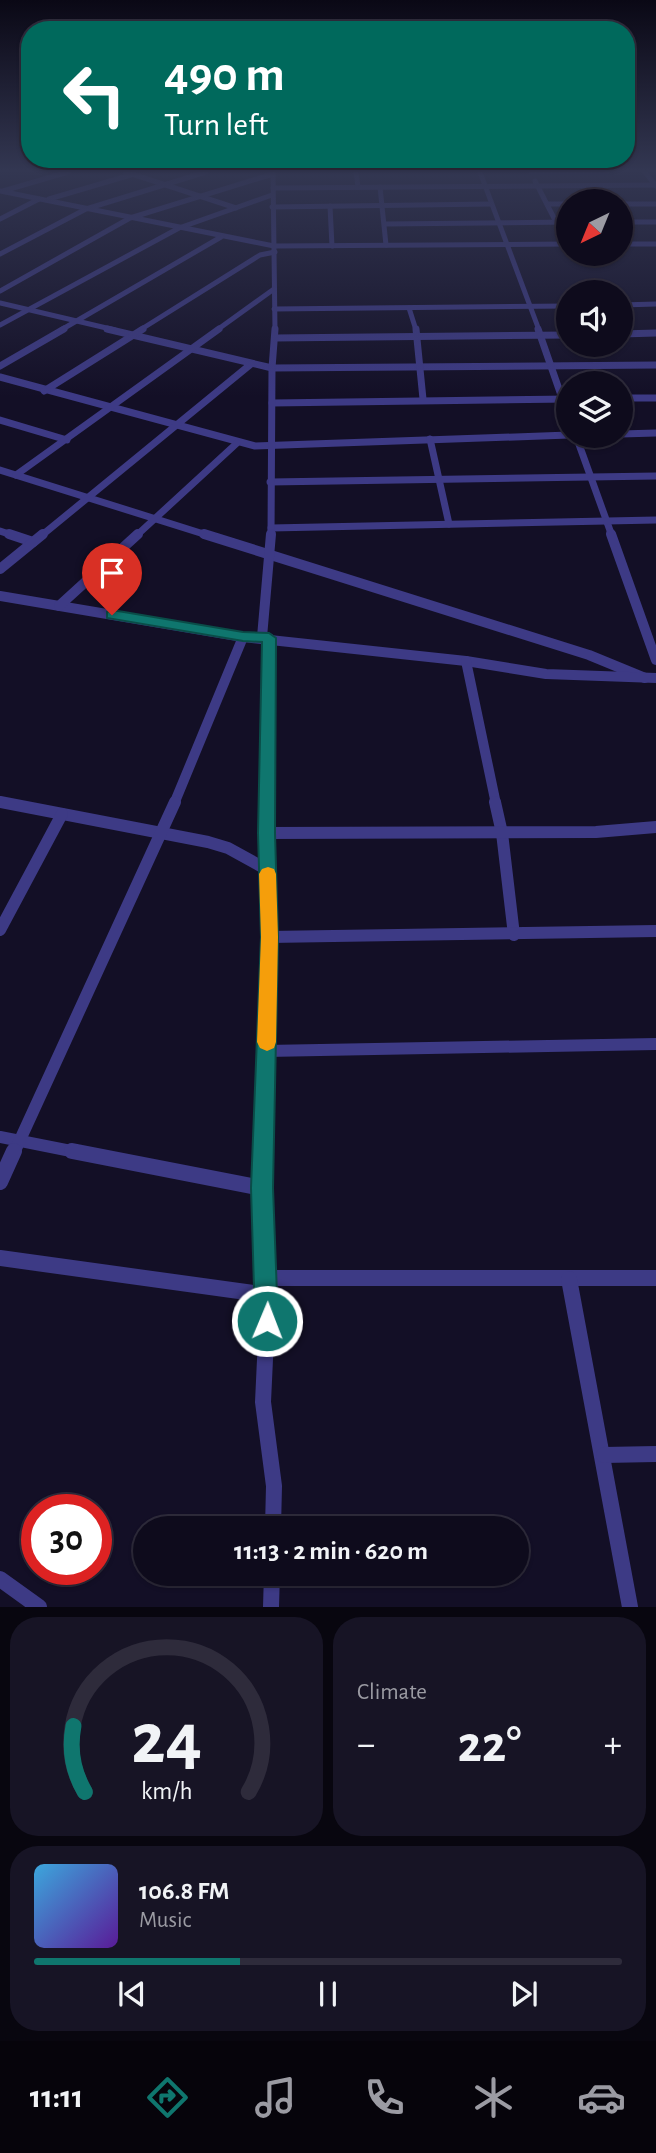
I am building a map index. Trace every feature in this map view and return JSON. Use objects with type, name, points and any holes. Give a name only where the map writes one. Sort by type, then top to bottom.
[{"type":"street","points":[[0,291],[78,247]]},
{"type":"street","points":[[0,326],[144,247]]},
{"type":"street","points":[[0,366],[204,247]]},
{"type":"street","points":[[265,247],[313,247]]},
{"type":"street","points":[[507,247],[556,378]]},
{"type":"street","points":[[273,1516],[274,1486],[263,1402],[268,1295],[262,1188],[270,937],[266,638],[271,555],[274,249]]},
{"type":"street","points":[[44,391],[260,255],[274,249]]},
{"type":"street","points":[[16,475],[113,408],[274,289]]},
{"type":"street","points":[[0,303],[272,368],[656,365]]},
{"type":"street","points":[[633,305],[656,304]]},
{"type":"street","points":[[274,309],[556,306]]},
{"type":"street","points":[[409,308],[418,336],[423,399]]},
{"type":"street","points":[[633,334],[656,333]]},
{"type":"street","points":[[275,338],[556,335]]},
{"type":"street","points":[[0,569],[251,364]]},
{"type":"street","points":[[0,377],[255,446],[556,435]]},
{"type":"street","points":[[633,398],[656,398]]},
{"type":"street","points":[[272,403],[556,399]]},
{"type":"street","points":[[0,420],[67,440]]},
{"type":"street","points":[[633,434],[656,433]]},
{"type":"street","points":[[430,439],[449,524]]},
{"type":"street","points":[[59,606],[155,521],[237,443]]},
{"type":"street","points":[[581,448],[656,660]]},
{"type":"street","points":[[0,470],[419,604],[589,655],[651,678]]},
{"type":"street","points":[[270,482],[656,476]]},
{"type":"street","points":[[271,528],[656,520]]},
{"type":"street","points":[[0,531],[33,542]]},
{"type":"street","points":[[0,596],[243,637],[467,661],[547,674],[651,678]]},
{"type":"street","points":[[0,1182],[162,833],[243,637]]},
{"type":"street","points":[[467,661],[502,833],[514,935]]},
{"type":"street","points":[[0,802],[228,848],[268,870]]},
{"type":"street","points":[[0,930],[62,814]]},
{"type":"street","points":[[267,833],[596,832],[656,827]]},
{"type":"street","points":[[270,937],[656,931]]},
{"type":"street","points":[[267,1051],[656,1044]]},
{"type":"street","points":[[0,1137],[262,1188]]},
{"type":"street","points":[[0,1258],[268,1295]]},
{"type":"street","points":[[267,1278],[656,1278]]},
{"type":"street","points":[[569,1279],[604,1455],[630,1607]]},
{"type":"street","points":[[604,1455],[656,1454]]},
{"type":"street","points":[[0,1579],[39,1607]]},
{"type":"street","points":[[271,1607],[272,1586]]},
{"type":"slow traffic","points":[[267,1042],[270,937],[268,874]]},
{"type":"route","points":[[112,615],[243,637],[269,638],[267,833],[270,937],[262,1188],[267,1321]]}]
